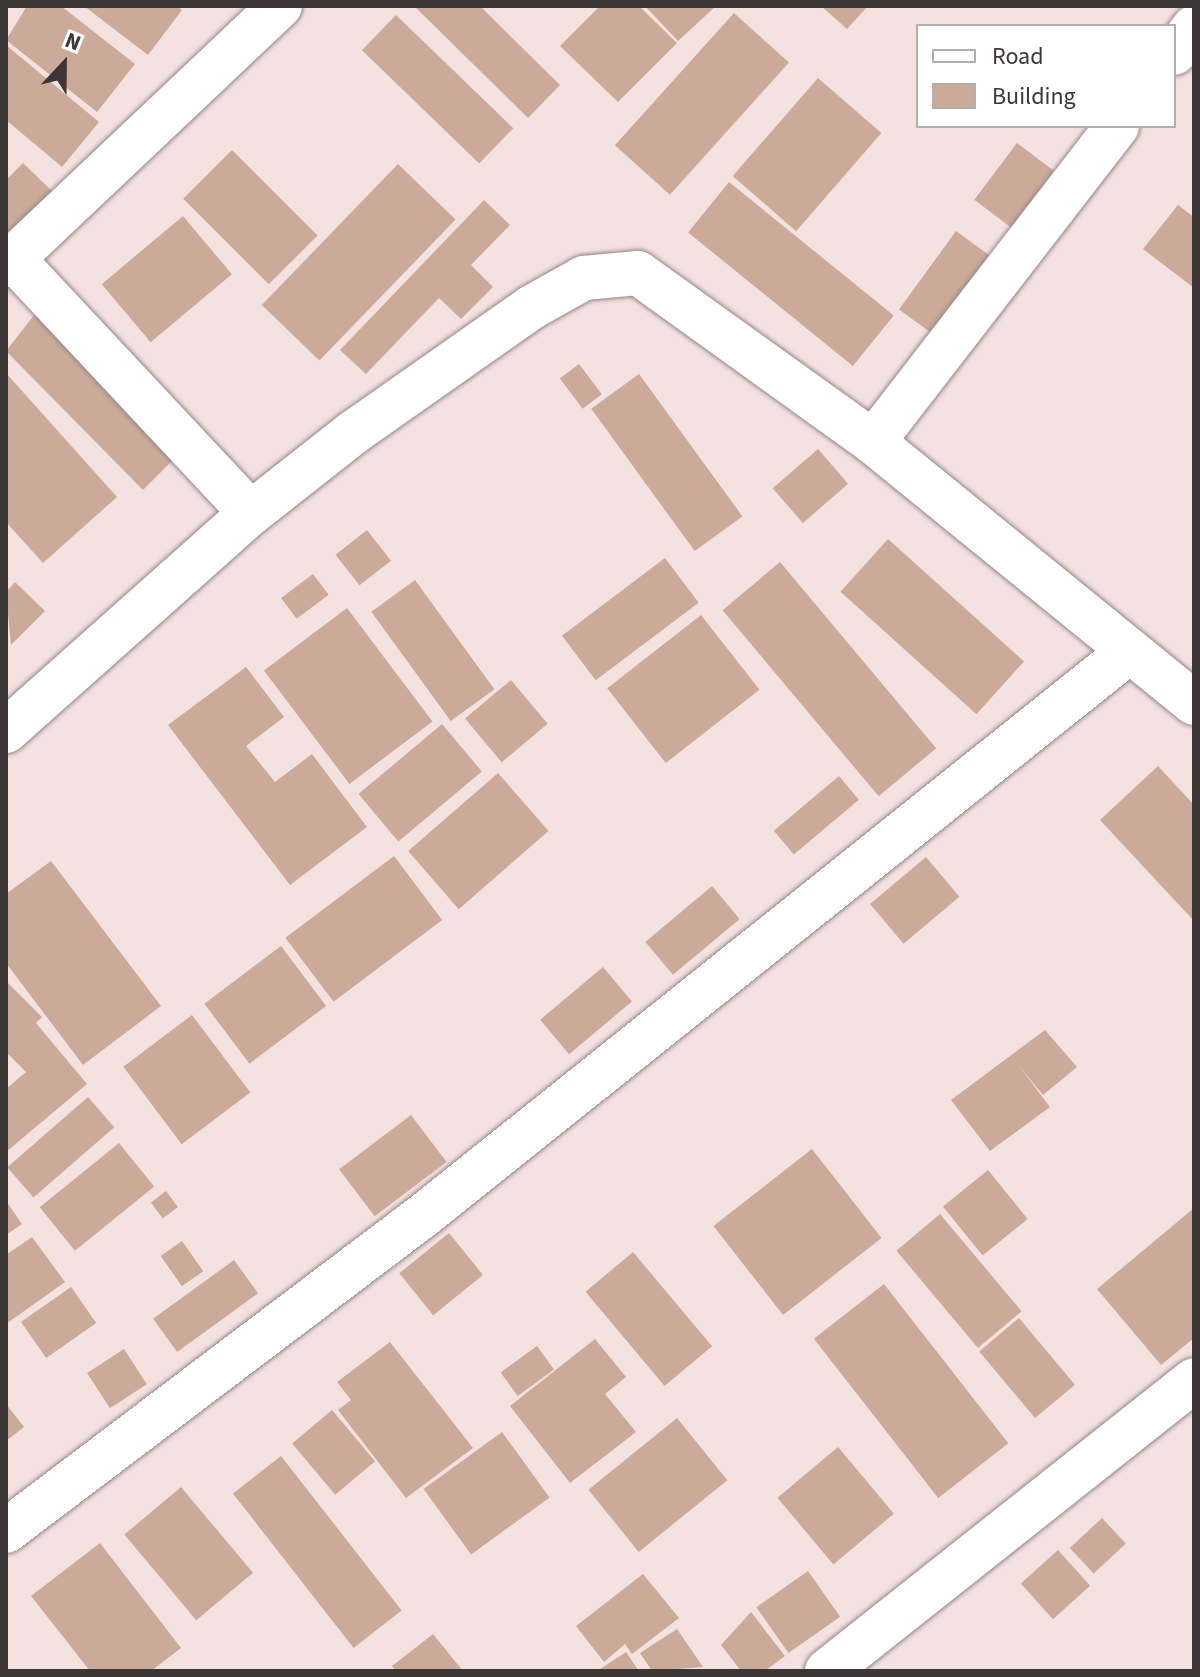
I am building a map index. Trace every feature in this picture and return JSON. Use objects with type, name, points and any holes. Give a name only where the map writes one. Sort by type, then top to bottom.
[{"type":"street","points":[[251,513],[10,262],[280,6]]},
{"type":"street","points":[[1176,50],[1194,27]]},
{"type":"street","points":[[873,442],[1115,128]]},
{"type":"street","points":[[6,731],[251,513],[354,432],[584,278],[638,273],[873,442],[1126,654],[1194,703]]},
{"type":"street","points":[[6,1531],[424,1215],[1126,654]]},
{"type":"street","points":[[827,1671],[1194,1380]]},
{"type":"building","points":[[27,6],[61,6],[135,64],[97,112],[6,40]]},
{"type":"building","points":[[84,6],[177,6],[182,10],[148,55]]},
{"type":"building","points":[[414,6],[480,6],[560,85],[528,118]]},
{"type":"building","points":[[600,6],[639,6],[677,43],[618,102],[560,46]]},
{"type":"building","points":[[645,6],[716,6],[678,41]]},
{"type":"building","points":[[821,6],[868,6],[847,29]]},
{"type":"building","points":[[734,13],[789,63],[670,195],[615,145]]},
{"type":"building","points":[[396,15],[513,128],[479,163],[362,50]]},
{"type":"building","points":[[6,45],[99,122],[62,167],[6,120]]},
{"type":"building","points":[[818,78],[881,133],[796,231],[733,176]]},
{"type":"building","points":[[1017,143],[1054,171],[1011,227],[974,200]]},
{"type":"building","points":[[232,150],[318,236],[269,284],[183,199]]},
{"type":"building","points":[[23,163],[55,194],[6,244],[6,180]]},
{"type":"building","points":[[398,164],[456,220],[319,361],[262,305]]},
{"type":"building","points":[[729,182],[894,315],[853,366],[688,233]]},
{"type":"building","points":[[484,200],[510,225],[471,265],[493,287],[461,319],[439,298],[366,374],[340,350]]},
{"type":"building","points":[[1178,205],[1194,217],[1194,288],[1143,249]]},
{"type":"building","points":[[183,216],[232,274],[151,342],[102,284]]},
{"type":"building","points":[[956,231],[990,256],[933,334],[899,309]]},
{"type":"building","points":[[39,309],[174,459],[143,490],[6,351]]},
{"type":"building","points":[[579,364],[602,394],[583,409],[560,378]]},
{"type":"building","points":[[6,373],[117,497],[43,563],[6,522]]},
{"type":"building","points":[[639,374],[742,516],[695,551],[591,409]]},
{"type":"building","points":[[818,449],[848,484],[803,523],[773,488]]},
{"type":"building","points":[[367,530],[391,561],[359,585],[335,555]]},
{"type":"building","points":[[888,539],[1024,661],[976,714],[840,592]]},
{"type":"building","points":[[665,558],[699,603],[596,680],[562,636]]},
{"type":"building","points":[[780,562],[936,748],[879,796],[723,610]]},
{"type":"building","points":[[313,574],[329,595],[297,619],[281,598]]},
{"type":"building","points":[[415,580],[494,689],[451,721],[371,612]]},
{"type":"building","points":[[15,582],[45,611],[11,645],[6,592]]},
{"type":"building","points":[[347,608],[432,721],[349,784],[264,671]]},
{"type":"building","points":[[701,615],[759,690],[666,763],[607,688]]},
{"type":"building","points":[[246,667],[284,717],[246,746],[275,782],[312,754],[367,827],[290,885],[168,725]]},
{"type":"building","points":[[511,680],[548,724],[502,762],[465,719]]},
{"type":"building","points":[[442,724],[482,771],[398,842],[359,794]]},
{"type":"building","points":[[1158,766],[1194,805],[1194,921],[1100,820]]},
{"type":"building","points":[[498,773],[549,831],[459,909],[408,851]]},
{"type":"building","points":[[839,776],[859,800],[794,854],[774,831]]},
{"type":"building","points":[[394,856],[442,920],[334,1002],[285,938]]},
{"type":"building","points":[[926,857],[959,897],[904,944],[870,904]]},
{"type":"building","points":[[51,861],[161,1006],[83,1065],[6,963],[6,894]]},
{"type":"building","points":[[712,886],[740,919],[673,975],[645,942]]},
{"type":"building","points":[[281,946],[326,1006],[249,1064],[204,1004]]},
{"type":"building","points":[[603,967],[632,1001],[569,1054],[540,1020]]},
{"type":"building","points":[[6,981],[42,1017],[36,1023],[87,1084],[6,1152],[6,1089],[26,1072],[6,1052]]},
{"type":"building","points":[[192,1015],[250,1092],[182,1144],[123,1067]]},
{"type":"building","points":[[1045,1030],[1077,1067],[1043,1095],[1019,1066],[1050,1107],[990,1151],[951,1100]]},
{"type":"building","points":[[88,1097],[114,1127],[33,1197],[7,1167]]},
{"type":"building","points":[[411,1115],[447,1162],[375,1216],[339,1169]]},
{"type":"building","points":[[119,1143],[154,1187],[75,1251],[40,1207]]},
{"type":"building","points":[[812,1149],[882,1238],[783,1315],[713,1226]]},
{"type":"building","points":[[988,1170],[1028,1219],[983,1255],[943,1207]]},
{"type":"building","points":[[166,1191],[178,1207],[163,1218],[151,1202]]},
{"type":"building","points":[[6,1201],[22,1224],[6,1235]]},
{"type":"building","points":[[1194,1208],[1194,1338],[1161,1365],[1097,1289]]},
{"type":"building","points":[[940,1214],[1022,1311],[978,1348],[896,1251]]},
{"type":"building","points":[[449,1233],[483,1275],[433,1315],[399,1273]]},
{"type":"building","points":[[32,1237],[65,1282],[6,1324],[6,1255]]},
{"type":"building","points":[[182,1241],[203,1271],[182,1286],[161,1256]]},
{"type":"building","points":[[633,1252],[712,1346],[665,1386],[586,1292]]},
{"type":"building","points":[[234,1260],[258,1293],[177,1352],[153,1319]]},
{"type":"building","points":[[884,1284],[1008,1443],[938,1498],[814,1339]]},
{"type":"building","points":[[71,1287],[96,1323],[46,1358],[21,1322]]},
{"type":"building","points":[[1019,1318],[1075,1385],[1035,1418],[979,1351]]},
{"type":"building","points":[[595,1339],[626,1377],[605,1394],[636,1432],[570,1483],[510,1406]]},
{"type":"building","points":[[390,1342],[473,1448],[406,1498],[338,1410],[351,1400],[337,1382]]},
{"type":"building","points":[[537,1346],[554,1369],[518,1396],[501,1372]]},
{"type":"building","points":[[124,1349],[147,1384],[110,1408],[87,1373]]},
{"type":"building","points":[[6,1404],[24,1427],[6,1441]]},
{"type":"building","points":[[332,1410],[375,1461],[335,1495],[292,1443]]},
{"type":"building","points":[[677,1418],[727,1480],[639,1552],[588,1490]]},
{"type":"building","points":[[502,1432],[550,1498],[471,1555],[424,1489]]},
{"type":"building","points":[[838,1447],[894,1514],[833,1564],[777,1498]]},
{"type":"building","points":[[281,1456],[402,1610],[354,1648],[233,1494]]},
{"type":"building","points":[[181,1487],[253,1573],[196,1620],[124,1535]]},
{"type":"building","points":[[1102,1518],[1126,1544],[1094,1574],[1070,1548]]},
{"type":"building","points":[[100,1543],[181,1648],[151,1671],[90,1671],[31,1596]]},
{"type":"building","points":[[1058,1550],[1090,1586],[1053,1619],[1021,1583]]},
{"type":"building","points":[[808,1571],[840,1617],[789,1653],[756,1607]]},
{"type":"building","points":[[643,1574],[679,1618],[632,1654],[625,1644],[604,1662],[576,1626]]},
{"type":"building","points":[[751,1612],[785,1656],[765,1671],[741,1671],[721,1645]]},
{"type":"building","points":[[677,1629],[703,1667],[652,1671],[640,1653]]},
{"type":"building","points":[[433,1634],[463,1671],[396,1671],[392,1666]]},
{"type":"building","points":[[626,1652],[639,1671],[597,1671]]}]
